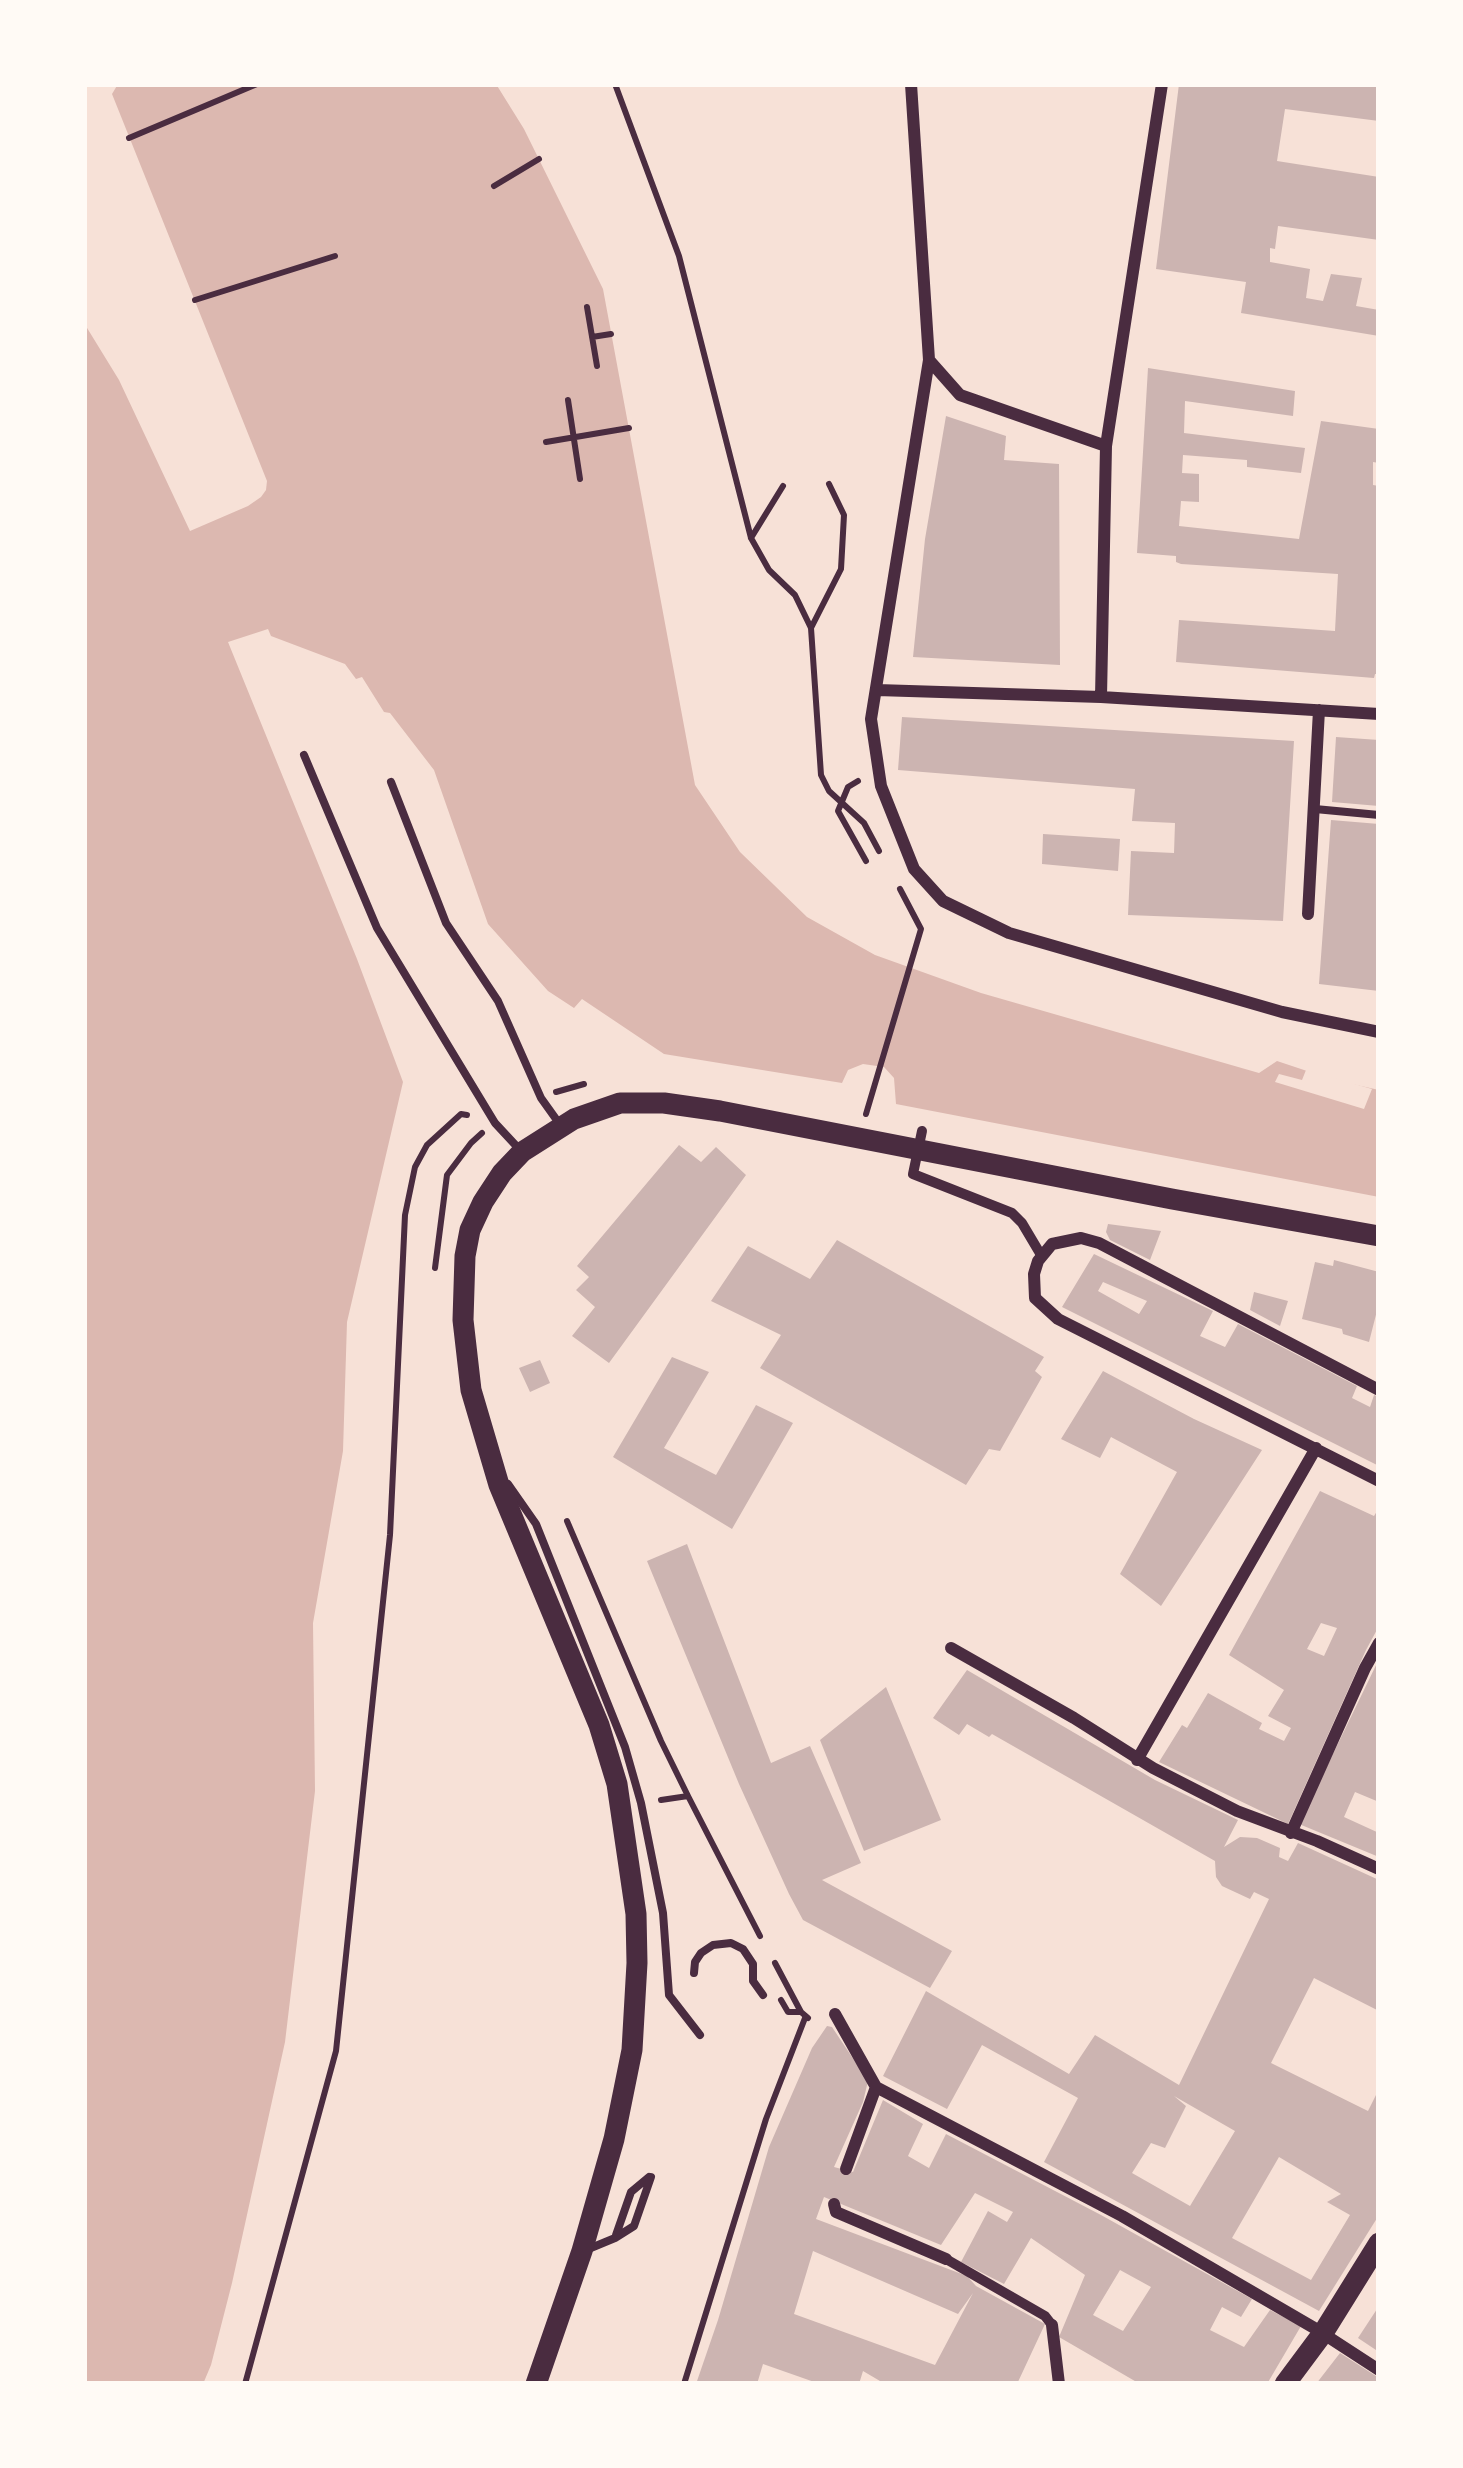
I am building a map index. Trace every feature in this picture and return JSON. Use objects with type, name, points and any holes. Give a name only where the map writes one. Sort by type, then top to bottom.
[{"type":"main road","points":[[536,2384],[583,2251],[614,2139],[637,2005],[635,1914],[616,1784],[599,1725],[500,1485],[471,1390],[463,1307],[465,1256],[470,1230],[502,1173],[522,1152],[574,1119],[601,1108],[643,1102],[920,1141],[1379,1236]]},
{"type":"main road","points":[[1285,2384],[1379,2243]]},
{"type":"street","points":[[911,84],[929,360],[871,719],[881,786],[914,869],[943,901],[1009,933],[1282,1012],[1379,1032]]},
{"type":"street","points":[[1101,697],[1106,446],[1162,84]]},
{"type":"street","points":[[929,360],[960,395],[1106,446]]},
{"type":"street","points":[[877,690],[1101,697],[1379,714]]},
{"type":"street","points":[[1308,914],[1319,710]]},
{"type":"street","points":[[920,1141],[913,1174],[1012,1213],[1041,1255]]},
{"type":"street","points":[[1379,1390],[1099,1243],[1081,1238],[1052,1244],[1041,1255],[1034,1274],[1035,1298],[1058,1319],[1379,1481]]},
{"type":"street","points":[[1138,1760],[1316,1448]]},
{"type":"street","points":[[1291,1833],[1379,1643]]},
{"type":"street","points":[[951,1648],[1138,1760],[1238,1811],[1379,1869]]},
{"type":"street","points":[[835,2014],[876,2087],[1122,2216],[1379,2370]]},
{"type":"street","points":[[846,2169],[876,2087]]},
{"type":"street","points":[[833,2204],[836,2212],[946,2260],[1045,2316],[1052,2325],[1059,2384]]},
{"type":"lane","points":[[304,754],[377,928],[495,1123],[522,1152]]},
{"type":"lane","points":[[391,782],[446,923],[498,1001],[532,1079],[562,1127]]},
{"type":"lane","points":[[1315,809],[1379,815]]},
{"type":"lane","points":[[493,1462],[536,1524],[626,1747],[663,1913],[669,1995],[700,2035]]},
{"type":"lane","points":[[694,1973],[701,1953],[713,1945],[731,1943],[743,1949],[753,1964],[753,1981],[763,1995]]},
{"type":"lane","points":[[583,2251],[615,2238],[631,2192],[650,2176]]},
{"type":"path","points":[[130,138],[257,84]]},
{"type":"path","points":[[615,84],[679,256],[751,538],[769,570],[795,596],[812,628],[821,776],[842,804],[865,823],[884,858]]},
{"type":"path","points":[[494,186],[538,159]]},
{"type":"path","points":[[195,300],[335,256]]},
{"type":"path","points":[[587,307],[597,366]]},
{"type":"path","points":[[592,338],[611,334]]},
{"type":"path","points":[[568,400],[580,479]]},
{"type":"path","points":[[546,442],[629,428]]},
{"type":"path","points":[[812,628],[841,568],[844,515],[829,484]]},
{"type":"path","points":[[751,538],[783,485]]},
{"type":"path","points":[[865,777],[848,787],[838,811],[866,861]]},
{"type":"path","points":[[864,1119],[921,929],[893,876]]},
{"type":"path","points":[[245,2384],[336,2051],[390,1535],[405,1215],[415,1167],[427,1145],[461,1114],[495,1123]]},
{"type":"path","points":[[436,1283],[434,1261],[447,1175],[471,1143],[495,1123]]},
{"type":"path","points":[[568,1521],[661,1741],[717,1857],[803,2014],[684,2384]]},
{"type":"path","points":[[641,1803],[688,1796]]},
{"type":"path","points":[[784,2004],[788,2012],[815,2020],[835,2014]]},
{"type":"shaded area","points":[[118,84],[496,84],[524,129],[603,289],[695,785],[740,852],[807,917],[875,955],[981,993],[1259,1073],[1277,1061],[1379,1090],[1379,1197],[896,1104],[894,1078],[884,1067],[863,1064],[848,1070],[842,1083],[664,1054],[582,999],[574,1008],[548,991],[488,924],[434,770],[390,713],[384,712],[362,677],[356,679],[345,664],[271,636],[268,629],[228,642],[403,1082],[347,1322],[343,1451],[313,1623],[315,1791],[285,2042],[232,2283],[203,2384],[84,2384],[84,323],[119,380],[190,531],[248,506],[261,497],[267,481],[112,94]]},
{"type":"pier","points":[[1306,1070],[1372,1089],[1364,1109],[1275,1082],[1279,1074],[1302,1080]]},
{"type":"building","points":[[1179,84],[1379,84],[1379,121],[1285,109],[1277,161],[1379,177],[1379,240],[1278,226],[1270,262],[1310,269],[1306,298],[1323,301],[1331,274],[1362,278],[1356,306],[1379,310],[1379,336],[1241,313],[1246,282],[1156,269]]},
{"type":"building","points":[[1148,368],[1295,391],[1293,416],[1185,401],[1184,433],[1305,448],[1301,473],[1247,467],[1247,460],[1183,455],[1182,473],[1199,474],[1199,502],[1181,501],[1179,526],[1299,539],[1321,421],[1379,429],[1379,463],[1373,462],[1373,485],[1379,486],[1379,674],[1374,678],[1176,662],[1179,620],[1335,631],[1338,574],[1181,564],[1176,556],[1137,553]]},
{"type":"building","points":[[946,416],[1006,436],[1004,460],[1059,464],[1060,665],[913,657],[925,539]]},
{"type":"building","points":[[902,717],[1294,741],[1283,921],[1128,915],[1131,851],[1174,853],[1175,823],[1132,821],[1135,789],[898,770]]},
{"type":"building","points":[[1336,737],[1379,740],[1379,806],[1332,802]]},
{"type":"building","points":[[1331,820],[1379,824],[1379,991],[1319,984]]},
{"type":"building","points":[[1043,834],[1120,839],[1118,871],[1042,864]]},
{"type":"building","points":[[679,1145],[701,1162],[716,1147],[746,1175],[609,1363],[572,1336],[595,1307],[576,1290],[589,1277],[577,1266]]},
{"type":"building","points":[[1108,1224],[1161,1231],[1150,1260],[1110,1240]]},
{"type":"building","points":[[837,1240],[1044,1357],[1035,1371],[1042,1377],[1000,1451],[989,1449],[966,1485],[760,1368],[781,1335],[711,1301],[748,1246],[810,1279]]},
{"type":"building","points":[[1094,1254],[1213,1311],[1200,1336],[1225,1347],[1238,1324],[1357,1386],[1352,1398],[1370,1407],[1374,1395],[1379,1397],[1379,1466],[1062,1307]],"holes":[[[1103,1282],[1147,1301],[1139,1314],[1098,1291]]]},
{"type":"building","points":[[1334,1260],[1379,1272],[1379,1303],[1369,1342],[1302,1319],[1315,1262],[1333,1266]]},
{"type":"building","points":[[1254,1292],[1288,1301],[1280,1326],[1250,1310]]},
{"type":"building","points":[[672,1357],[709,1372],[664,1448],[716,1475],[756,1405],[793,1423],[732,1529],[613,1457]]},
{"type":"building","points":[[540,1360],[550,1383],[530,1392],[519,1368]]},
{"type":"building","points":[[1103,1371],[1262,1450],[1161,1606],[1120,1574],[1177,1472],[1111,1437],[1100,1458],[1061,1439]]},
{"type":"building","points":[[1320,1491],[1374,1516],[1379,1508],[1379,1626],[1288,1824],[1159,1762],[1208,1693],[1284,1741],[1291,1728],[1268,1716],[1284,1690],[1229,1655]],"holes":[[[1321,1623],[1337,1628],[1324,1656],[1307,1649]]]},
{"type":"building","points":[[687,1544],[771,1763],[810,1746],[861,1863],[822,1880],[952,1951],[930,1988],[803,1920],[739,1784],[647,1561]]},
{"type":"building","points":[[1379,1659],[1379,1802],[1355,1792],[1344,1817],[1379,1833],[1379,1857],[1299,1824]]},
{"type":"building","points":[[967,1670],[1155,1780],[1238,1820],[1224,1847],[1240,1837],[1257,1838],[1280,1848],[1279,1857],[1288,1861],[1298,1843],[1379,1880],[1379,2011],[1314,1978],[1271,2063],[1368,2111],[1379,2089],[1379,2215],[1319,2311],[1044,2162],[1078,2098],[982,2045],[947,2109],[883,2076],[926,1991],[1069,2074],[1095,2035],[1179,2085],[1269,1899],[1254,1892],[1250,1899],[1222,1886],[1215,1861],[992,1734],[989,1737],[967,1724],[959,1735],[933,1718]],"holes":[[[1174,2096],[1235,2131],[1190,2206],[1132,2173],[1151,2143],[1165,2148],[1186,2106]],[[1279,2157],[1341,2194],[1327,2202],[1350,2215],[1311,2280],[1232,2238]]]},
{"type":"building","points":[[886,1687],[941,1820],[864,1851],[820,1740]]},
{"type":"building","points":[[827,2026],[832,2027],[868,2081],[834,2167],[853,2172],[883,2100],[923,2124],[908,2156],[929,2168],[946,2134],[1252,2299],[1241,2317],[1222,2307],[1210,2330],[1244,2347],[1270,2310],[1301,2326],[1267,2384],[1140,2384],[1059,2337],[1085,2275],[1031,2238],[1004,2284],[961,2262],[988,2211],[1007,2222],[1013,2212],[975,2193],[941,2245],[824,2197],[816,2219],[967,2276],[976,2286],[1045,2324],[1017,2384],[879,2384],[863,2371],[859,2384],[820,2384],[763,2364],[757,2384],[696,2384],[769,2147],[812,2048]],"holes":[[[813,2251],[958,2314],[973,2293],[935,2365],[794,2314]],[[1120,2270],[1151,2287],[1123,2331],[1093,2315]]]},
{"type":"building","points":[[1379,2306],[1379,2352],[1358,2338]]},
{"type":"building","points":[[1340,2353],[1379,2378],[1379,2384],[1316,2384]]}]
